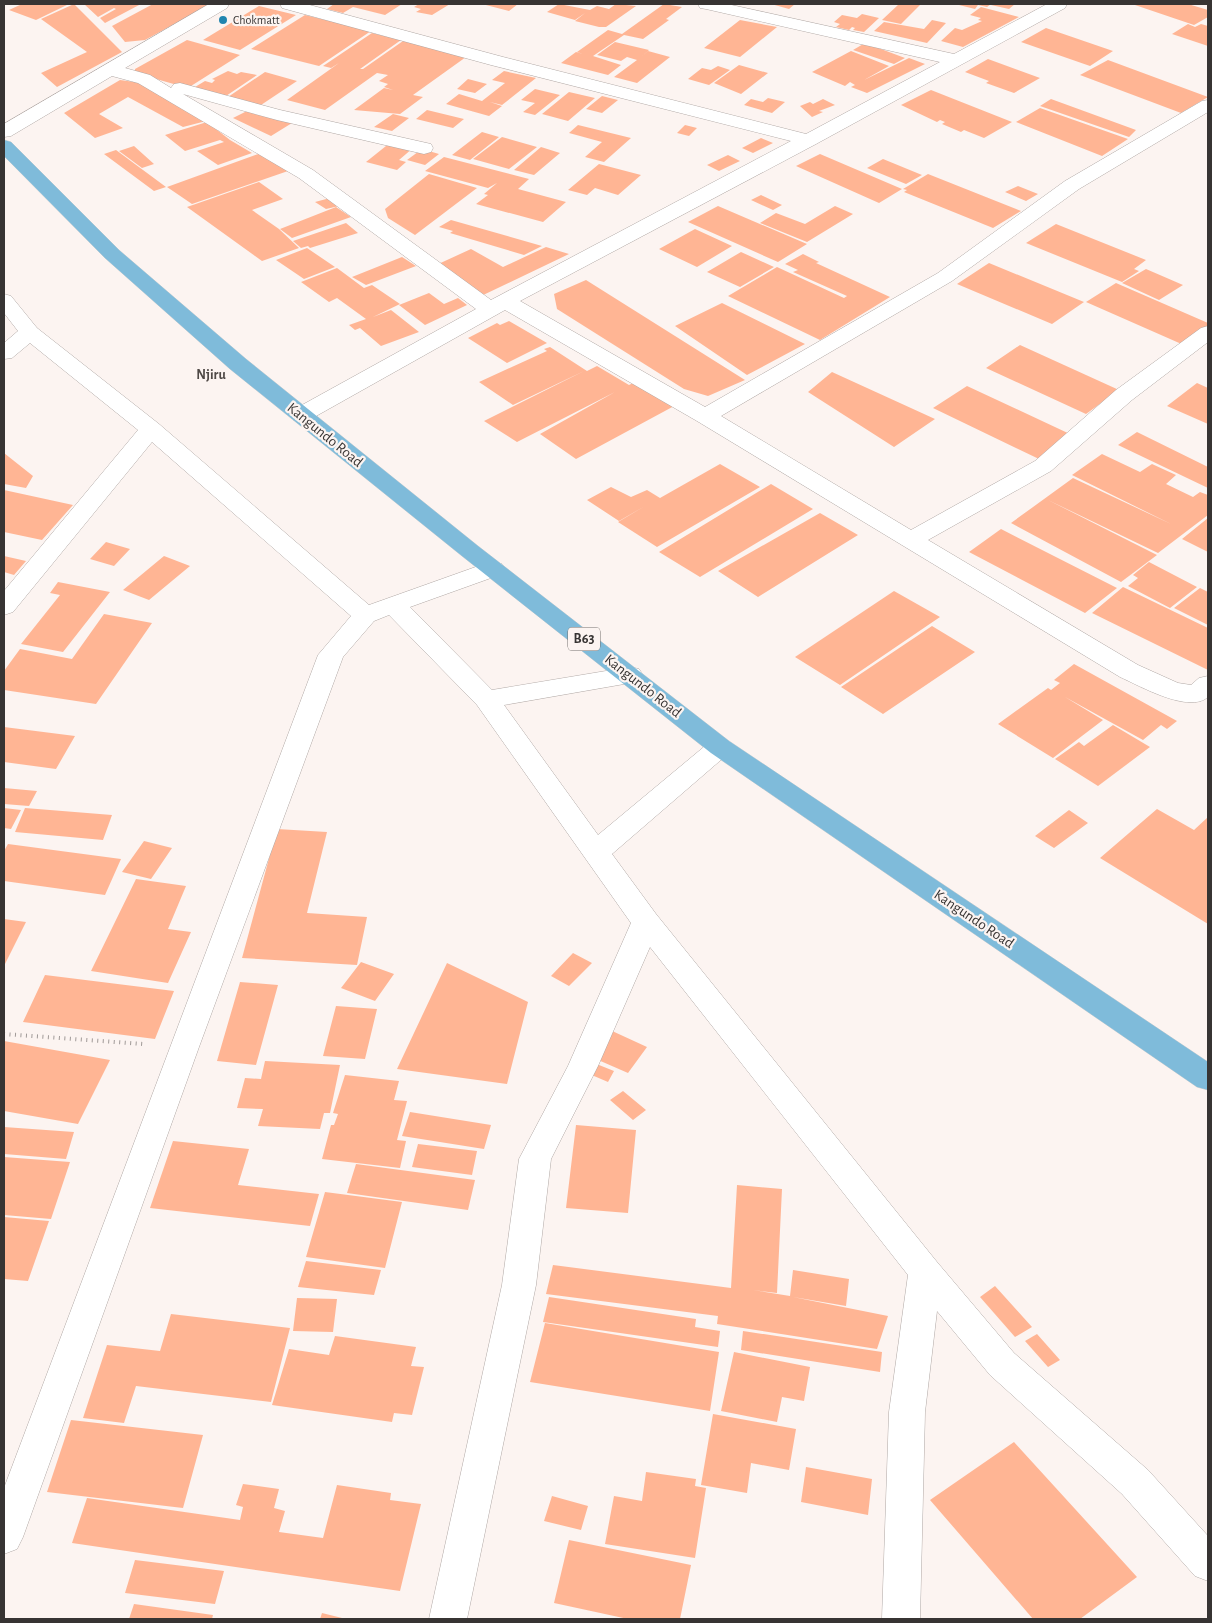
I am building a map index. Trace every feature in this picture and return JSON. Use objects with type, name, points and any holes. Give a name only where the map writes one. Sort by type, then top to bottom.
[{"type":"highway","name":"Kangundo Road","points":[[4,146],[112,254],[238,364],[493,569],[720,747],[1208,1078]]},
{"type":"street","points":[[4,132],[221,4]]},
{"type":"street","points":[[288,4],[497,61],[809,140]]},
{"type":"street","points":[[706,4],[957,60]]},
{"type":"street","points":[[300,415],[498,305],[809,140],[1059,4]]},
{"type":"street","points":[[108,69],[277,114],[424,148]]},
{"type":"street","points":[[144,79],[306,174],[498,305],[705,416],[1129,671],[1173,691],[1196,694],[1208,684]]},
{"type":"street","points":[[705,416],[945,277],[1072,185],[1208,105]]},
{"type":"street","points":[[4,300],[30,332],[151,429],[365,615]]},
{"type":"street","points":[[4,353],[30,332]]},
{"type":"street","points":[[912,539],[1043,466],[1124,395],[1208,332]]},
{"type":"street","points":[[4,607],[151,429]]},
{"type":"street","points":[[4,1537],[184,1047],[331,655],[365,615],[493,569]]},
{"type":"street","points":[[394,606],[486,699],[646,922],[925,1272],[1002,1364],[1135,1482],[1208,1563]]},
{"type":"street","points":[[486,699],[630,675]]},
{"type":"street","points":[[595,853],[720,747]]},
{"type":"street","points":[[448,1619],[519,1285],[535,1159],[582,1066],[646,922]]},
{"type":"street","points":[[901,1619],[907,1412],[925,1272]]},
{"type":"path","points":[[4,1034],[184,1047]]},
{"type":"building","points":[[22,4],[69,4],[36,20],[9,10]]},
{"type":"building","points":[[74,4],[122,52],[57,87],[41,73],[87,52],[41,19]]},
{"type":"building","points":[[84,4],[141,4],[105,23],[100,18],[116,9],[114,8],[98,17]]},
{"type":"building","points":[[153,4],[211,4],[145,40],[125,42],[112,26]]},
{"type":"building","points":[[334,4],[402,4],[385,15],[353,7],[343,13],[327,9]]},
{"type":"building","points":[[419,4],[450,4],[432,15],[416,12],[421,9],[414,7]]},
{"type":"building","points":[[482,4],[518,4],[509,11]]},
{"type":"building","points":[[559,4],[590,10],[597,6],[609,9],[616,4],[636,6],[606,27],[599,27],[575,21],[585,13],[575,20],[547,12]]},
{"type":"building","points":[[664,4],[682,7],[666,19],[669,20],[643,39],[624,35],[593,56],[621,65],[608,75],[561,63],[576,52],[583,54],[577,52],[608,30],[622,34]]},
{"type":"building","points":[[771,4],[795,4],[789,9]]},
{"type":"building","points":[[899,4],[920,5],[901,24],[882,20]]},
{"type":"building","points":[[955,4],[991,4],[987,7],[978,5],[975,9]]},
{"type":"building","points":[[1015,4],[1009,9],[991,5]]},
{"type":"building","points":[[1132,4],[1188,4],[1208,10],[1208,17],[1194,25]]},
{"type":"building","points":[[259,6],[296,15],[240,50],[203,40]]},
{"type":"building","points":[[981,7],[1019,17],[963,47],[941,41],[955,28],[962,30],[982,21],[978,20],[981,18],[970,15]]},
{"type":"building","points":[[862,14],[879,18],[864,32],[853,30],[855,28],[852,27],[849,30],[836,27],[840,24],[834,22],[842,15],[857,18]]},
{"type":"building","points":[[305,15],[371,31],[319,66],[251,49]]},
{"type":"building","points":[[740,20],[777,27],[740,57],[704,48]]},
{"type":"building","points":[[932,20],[946,23],[927,43],[874,31],[884,22],[924,29]]},
{"type":"building","points":[[1188,24],[1195,27],[1201,24],[1208,26],[1208,46],[1172,34]]},
{"type":"building","points":[[1046,28],[1113,51],[1090,66],[1021,42]]},
{"type":"building","points":[[372,33],[401,40],[360,69],[363,69],[403,41],[466,57],[413,95],[423,97],[400,114],[354,110],[384,88],[393,90],[384,87],[388,84],[379,81],[388,75],[377,73],[325,110],[287,100],[339,63],[331,68],[323,66]]},
{"type":"building","points":[[187,40],[240,55],[191,86],[195,87],[205,81],[212,83],[215,80],[212,79],[228,71],[237,74],[241,72],[257,75],[223,98],[135,73],[135,69]]},
{"type":"building","points":[[615,42],[649,50],[641,57],[648,51],[670,57],[637,83],[614,77],[637,60],[627,57],[621,61],[597,55]]},
{"type":"building","points":[[865,43],[905,58],[894,64],[853,50]]},
{"type":"building","points":[[851,51],[889,66],[864,80],[909,58],[925,64],[867,93],[851,87],[855,85],[850,82],[845,86],[812,72]]},
{"type":"building","points":[[988,59],[1040,78],[1014,93],[986,83],[989,81],[965,72]]},
{"type":"building","points":[[1108,60],[1208,97],[1181,113],[1080,75]]},
{"type":"building","points":[[739,65],[768,73],[741,94],[714,83]]},
{"type":"building","points":[[718,66],[730,70],[709,85],[688,79],[702,68],[711,70]]},
{"type":"building","points":[[504,71],[536,78],[502,105],[490,102],[502,106],[489,116],[446,104],[459,94],[482,101],[505,83],[492,80]]},
{"type":"building","points":[[265,72],[297,81],[258,107],[225,99]]},
{"type":"building","points":[[468,79],[487,84],[475,93],[457,89]]},
{"type":"building","points":[[120,80],[142,83],[210,120],[183,127],[128,97],[99,114],[123,128],[95,138],[64,113]]},
{"type":"building","points":[[535,89],[560,95],[535,115],[523,112],[535,103],[521,100]]},
{"type":"building","points":[[931,90],[1012,122],[984,138],[964,130],[961,132],[942,124],[945,122],[940,120],[937,122],[901,105]]},
{"type":"building","points":[[569,92],[595,98],[568,121],[542,114]]},
{"type":"building","points":[[602,96],[618,100],[602,113],[586,109]]},
{"type":"building","points":[[768,98],[785,102],[772,113],[744,105],[751,99],[763,102]]},
{"type":"building","points":[[823,99],[835,105],[819,111],[823,112],[812,117],[800,106],[810,102],[813,104]]},
{"type":"building","points":[[1051,99],[1136,130],[1129,137],[1040,106]]},
{"type":"building","points":[[1040,108],[1128,139],[1102,156],[1016,122]]},
{"type":"building","points":[[249,110],[292,123],[271,136],[233,118]]},
{"type":"building","points":[[427,110],[464,119],[453,128],[416,119]]},
{"type":"building","points":[[393,114],[409,118],[392,131],[374,127]]},
{"type":"building","points":[[207,122],[230,140],[252,153],[218,165],[197,151],[224,142],[220,140],[185,151],[165,135]]},
{"type":"building","points":[[578,125],[631,138],[604,162],[585,157],[602,142],[569,133]]},
{"type":"building","points":[[685,125],[697,128],[689,136],[677,133]]},
{"type":"building","points":[[482,132],[499,137],[470,160],[452,155]]},
{"type":"building","points":[[502,137],[537,147],[509,169],[473,159]]},
{"type":"building","points":[[761,138],[773,143],[753,153],[742,148]]},
{"type":"building","points":[[391,142],[413,148],[399,160],[406,162],[397,170],[366,162]]},
{"type":"building","points":[[134,146],[154,164],[142,168],[119,151]]},
{"type":"building","points":[[541,147],[560,153],[534,175],[514,170]]},
{"type":"building","points":[[422,149],[439,154],[425,165],[407,160]]},
{"type":"building","points":[[116,150],[166,187],[154,191],[104,154]]},
{"type":"building","points":[[261,153],[288,171],[192,204],[167,187]]},
{"type":"building","points":[[820,154],[902,189],[879,203],[796,166]]},
{"type":"building","points":[[728,155],[740,161],[719,171],[707,165]]},
{"type":"building","points":[[444,157],[529,179],[518,189],[566,202],[543,222],[476,204],[488,195],[484,194],[497,183],[488,188],[425,171]]},
{"type":"building","points":[[883,159],[922,175],[906,184],[867,168]]},
{"type":"building","points":[[599,164],[641,175],[618,195],[595,188],[587,195],[568,190]]},
{"type":"building","points":[[429,174],[477,188],[415,235],[388,218],[385,209]]},
{"type":"building","points":[[928,174],[1021,211],[993,228],[904,192],[907,190],[903,189]]},
{"type":"building","points":[[259,182],[283,199],[252,210],[279,229],[299,248],[262,261],[187,207]]},
{"type":"building","points":[[1018,186],[1038,194],[1026,201],[1005,192]]},
{"type":"building","points":[[761,195],[782,205],[773,210],[751,200]]},
{"type":"building","points":[[330,198],[339,206],[326,209],[315,202]]},
{"type":"building","points":[[718,206],[807,244],[778,262],[688,222]]},
{"type":"building","points":[[835,206],[853,214],[807,242],[760,223],[776,213],[805,224]]},
{"type":"building","points":[[336,207],[351,217],[292,238],[280,229]]},
{"type":"building","points":[[451,220],[542,246],[524,255],[450,233],[453,231],[439,227]]},
{"type":"building","points":[[346,223],[358,233],[310,248],[308,246],[301,248],[293,241]]},
{"type":"building","points":[[1056,224],[1146,260],[1134,269],[1139,271],[1122,282],[1026,243]]},
{"type":"building","points":[[695,229],[732,246],[697,267],[659,249]]},
{"type":"building","points":[[546,247],[569,254],[479,297],[434,266],[471,249],[503,267]]},
{"type":"building","points":[[307,248],[335,267],[304,279],[276,260]]},
{"type":"building","points":[[741,252],[774,267],[740,287],[707,272]]},
{"type":"building","points":[[803,254],[819,262],[816,263],[890,297],[820,340],[728,296],[777,267],[844,298],[847,296],[793,272],[798,270],[785,264]]},
{"type":"building","points":[[402,257],[416,266],[366,285],[352,277]]},
{"type":"building","points":[[989,263],[1084,302],[1052,324],[957,284]]},
{"type":"building","points":[[337,268],[364,288],[372,285],[400,304],[373,317],[391,310],[419,332],[381,346],[360,328],[355,330],[349,325],[366,319],[337,298],[329,302],[301,282]]},
{"type":"building","points":[[1146,269],[1183,285],[1159,300],[1122,283]]},
{"type":"building","points":[[586,280],[745,380],[708,396],[684,389],[557,309],[554,294]]},
{"type":"building","points":[[1116,283],[1208,323],[1208,332],[1186,346],[1086,302]]},
{"type":"building","points":[[429,293],[444,304],[458,298],[467,305],[425,325],[399,305]]},
{"type":"building","points":[[722,303],[805,344],[747,375],[675,326]]},
{"type":"building","points":[[509,321],[547,343],[507,363],[468,338],[497,323],[500,325]]},
{"type":"building","points":[[1020,345],[1119,390],[1086,414],[986,368]]},
{"type":"building","points":[[550,347],[587,371],[597,366],[629,385],[637,381],[676,405],[576,459],[540,434],[615,392],[517,442],[484,421],[584,371],[513,405],[479,382],[547,351],[544,349]]},
{"type":"building","points":[[832,372],[935,419],[894,447],[808,392]]},
{"type":"building","points":[[1197,383],[1208,388],[1208,424],[1167,406]]},
{"type":"building","points":[[967,386],[1072,435],[1039,459],[933,408]]},
{"type":"building","points":[[1137,432],[1208,467],[1208,488],[1118,445]]},
{"type":"building","points":[[4,453],[33,476],[26,488],[4,484]]},
{"type":"building","points":[[1102,454],[1140,472],[1152,464],[1176,475],[1166,484],[1193,497],[1200,492],[1208,495],[1208,515],[1158,553],[1048,500],[1157,555],[1121,582],[1011,523],[1073,478],[1171,524],[1072,475]]},
{"type":"building","points":[[720,464],[760,487],[657,547],[618,522],[645,506],[619,521],[587,500],[611,487],[631,497],[647,490],[660,498]]},
{"type":"building","points":[[771,484],[813,509],[700,577],[659,552]]},
{"type":"building","points":[[4,490],[73,505],[42,540],[4,532]]},
{"type":"building","points":[[820,513],[858,535],[758,597],[718,571]]},
{"type":"building","points":[[1208,518],[1208,552],[1182,539]]},
{"type":"building","points":[[1001,529],[1117,588],[1085,613],[969,552]]},
{"type":"building","points":[[106,542],[130,549],[114,566],[90,559]]},
{"type":"building","points":[[4,556],[26,561],[14,575],[4,572]]},
{"type":"building","points":[[164,556],[190,566],[149,600],[123,590]]},
{"type":"building","points":[[1149,562],[1197,587],[1170,608],[1128,586],[1138,578],[1133,575]]},
{"type":"building","points":[[58,582],[110,592],[63,652],[21,644],[60,595],[50,593]]},
{"type":"building","points":[[1123,587],[1208,628],[1208,670],[1092,613]]},
{"type":"building","points":[[1200,588],[1208,592],[1208,625],[1174,608]]},
{"type":"building","points":[[894,591],[940,617],[840,685],[795,657]]},
{"type":"building","points":[[104,614],[152,623],[96,704],[4,690],[4,671],[20,649],[72,659]]},
{"type":"building","points":[[932,626],[975,652],[883,714],[841,687]]},
{"type":"building","points":[[1074,664],[1177,721],[1167,729],[1161,725],[1143,740],[1065,697],[1103,720],[1053,758],[998,724],[1048,688],[1051,690],[1060,683],[1054,680]]},
{"type":"building","points":[[1113,725],[1150,747],[1098,786],[1055,759],[1079,742],[1084,746]]},
{"type":"building","points":[[4,727],[75,736],[56,769],[4,762]]},
{"type":"building","points":[[4,788],[37,791],[29,806],[4,804]]},
{"type":"building","points":[[4,808],[21,810],[11,829],[4,828]]},
{"type":"building","points":[[25,808],[112,815],[103,840],[15,832]]},
{"type":"building","points":[[1157,809],[1194,830],[1208,817],[1208,924],[1100,858]]},
{"type":"building","points":[[1069,810],[1088,823],[1054,848],[1035,836]]},
{"type":"building","points":[[277,829],[327,832],[307,913],[367,917],[357,965],[242,958]]},
{"type":"building","points":[[144,841],[172,848],[151,879],[122,872]]},
{"type":"building","points":[[8,844],[121,859],[105,895],[4,881],[4,851]]},
{"type":"building","points":[[136,879],[186,886],[168,929],[191,932],[168,983],[91,971]]},
{"type":"building","points":[[4,919],[26,922],[4,966]]},
{"type":"building","points":[[573,953],[592,963],[569,986],[551,976]]},
{"type":"building","points":[[361,962],[394,974],[375,1001],[341,988]]},
{"type":"building","points":[[447,963],[528,1002],[507,1084],[397,1069]]},
{"type":"building","points":[[45,975],[174,991],[155,1039],[23,1022]]},
{"type":"building","points":[[240,982],[278,985],[256,1065],[217,1061]]},
{"type":"building","points":[[336,1006],[377,1009],[365,1059],[323,1056]]},
{"type":"building","points":[[610,1030],[647,1047],[628,1073],[589,1056]]},
{"type":"building","points":[[4,1041],[110,1060],[78,1124],[4,1111]]},
{"type":"building","points":[[265,1061],[340,1065],[330,1113],[324,1113],[320,1129],[258,1126],[263,1109],[237,1108],[245,1078],[261,1079]]},
{"type":"building","points":[[594,1063],[614,1071],[608,1082],[587,1073]]},
{"type":"building","points":[[345,1075],[399,1081],[394,1100],[407,1101],[397,1140],[406,1141],[400,1168],[322,1159],[331,1125],[334,1125],[338,1114],[333,1113]]},
{"type":"building","points":[[623,1091],[646,1110],[633,1120],[610,1100]]},
{"type":"building","points":[[410,1112],[491,1125],[484,1149],[402,1136]]},
{"type":"building","points":[[576,1125],[636,1130],[628,1213],[566,1208]]},
{"type":"building","points":[[4,1127],[74,1132],[66,1159],[4,1154]]},
{"type":"building","points":[[173,1141],[249,1149],[238,1185],[319,1194],[310,1226],[150,1208]]},
{"type":"building","points":[[418,1144],[477,1151],[472,1175],[412,1167]]},
{"type":"building","points":[[4,1157],[70,1162],[51,1219],[4,1215]]},
{"type":"building","points":[[356,1164],[475,1180],[468,1210],[347,1193]]},
{"type":"building","points":[[737,1185],[782,1189],[777,1293],[753,1290],[790,1296],[793,1270],[849,1279],[846,1306],[793,1297],[888,1316],[877,1349],[717,1324],[718,1316],[546,1294],[553,1265],[731,1288]]},
{"type":"building","points":[[325,1192],[402,1202],[385,1268],[306,1257]]},
{"type":"building","points":[[4,1217],[49,1221],[28,1281],[4,1279]]},
{"type":"building","points":[[306,1261],[381,1270],[374,1295],[298,1287]]},
{"type":"building","points":[[995,1286],[1032,1327],[1015,1337],[980,1297]]},
{"type":"building","points":[[549,1297],[696,1319],[695,1327],[720,1331],[718,1347],[543,1322]]},
{"type":"building","points":[[297,1298],[337,1299],[333,1332],[293,1331]]},
{"type":"building","points":[[171,1314],[290,1328],[271,1402],[136,1386],[124,1423],[83,1418],[107,1345],[160,1351]]},
{"type":"building","points":[[545,1323],[719,1352],[710,1411],[530,1382]]},
{"type":"building","points":[[743,1331],[882,1352],[880,1372],[741,1350]]},
{"type":"building","points":[[1037,1334],[1060,1360],[1048,1367],[1025,1341]]},
{"type":"building","points":[[335,1336],[416,1347],[411,1366],[424,1367],[412,1415],[394,1413],[392,1422],[272,1405],[289,1349],[329,1355]]},
{"type":"building","points":[[734,1352],[810,1367],[804,1401],[782,1397],[777,1422],[721,1411]]},
{"type":"building","points":[[713,1414],[796,1429],[789,1470],[751,1463],[747,1493],[701,1485]]},
{"type":"building","points":[[71,1420],[203,1435],[183,1508],[47,1492]]},
{"type":"building","points":[[1014,1442],[1137,1577],[1080,1619],[1033,1619],[930,1500]]},
{"type":"building","points":[[806,1467],[872,1479],[868,1515],[801,1502]]},
{"type":"building","points":[[646,1472],[696,1479],[695,1486],[706,1488],[695,1558],[605,1544],[614,1496],[642,1501]]},
{"type":"building","points":[[243,1484],[279,1489],[274,1508],[285,1511],[279,1532],[323,1538],[337,1485],[391,1493],[390,1500],[421,1504],[400,1591],[72,1543],[87,1498],[240,1520],[243,1507],[236,1505]]},
{"type":"building","points":[[552,1496],[588,1506],[581,1530],[544,1521]]},
{"type":"building","points":[[569,1540],[691,1565],[680,1619],[628,1619],[554,1603]]},
{"type":"building","points":[[135,1560],[224,1571],[215,1604],[125,1593]]},
{"type":"building","points":[[134,1604],[213,1615],[212,1619],[129,1619]]},
{"type":"building","points":[[322,1613],[346,1619],[320,1619]]},
{"type":"place","name":"Chokmatt","points":[[223,20]]},
{"type":"district","name":"Njiru","points":[[211,375]]}]
